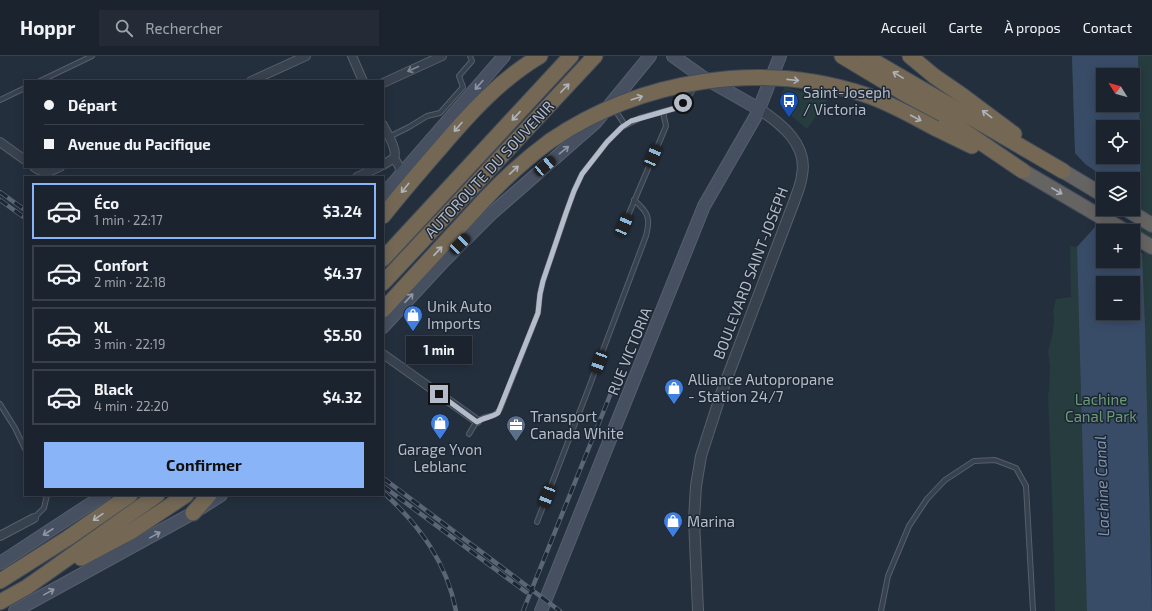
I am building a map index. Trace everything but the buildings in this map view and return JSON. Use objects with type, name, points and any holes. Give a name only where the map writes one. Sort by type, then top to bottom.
[{"type":"highway","points":[[384,215],[470,113],[512,75],[540,56]]},
{"type":"highway","name":"AUTOROUTE DU SOUVENIR","points":[[384,258],[570,56]]},
{"type":"highway","name":"AUTOROUTE DU SOUVENIR","points":[[384,282],[595,56]]},
{"type":"highway","points":[[842,56],[942,116],[1023,171],[1113,224]]},
{"type":"highway","points":[[865,56],[951,108],[1096,191]]},
{"type":"highway","points":[[910,56],[934,76],[964,96],[1063,171]]},
{"type":"highway","points":[[384,309],[486,198],[515,169],[536,152],[560,135],[589,118],[624,102],[684,84],[730,78],[768,78],[796,80],[827,85],[854,92],[896,107],[1023,171]]},
{"type":"highway","points":[[1137,216],[1152,225]]},
{"type":"highway","points":[[1140,240],[1152,247]]},
{"type":"highway","points":[[0,581],[68,538],[129,496]]},
{"type":"highway","points":[[28,587],[157,496]]},
{"type":"highway","points":[[0,602],[132,531],[184,496]]},
{"type":"highway","points":[[194,513],[207,496]]},
{"type":"main road","points":[[384,194],[504,56]]},
{"type":"main road","points":[[384,326],[485,219],[535,174],[589,129],[650,56]]},
{"type":"main road","name":"BOULEVARD SAINT-JOSEPH","points":[[673,56],[701,76],[759,109]]},
{"type":"main road","name":"RUE VICTORIA","points":[[541,611],[704,206],[759,109],[780,56]]},
{"type":"main road","points":[[0,563],[102,496]]},
{"type":"main road","points":[[15,611],[194,513],[220,496]]},
{"type":"street","points":[[253,80],[306,56]]},
{"type":"street","points":[[352,56],[363,80]]},
{"type":"street","points":[[384,83],[442,56]]},
{"type":"street","name":"BOULEVARD SAINT-JOSEPH","points":[[698,611],[694,519],[696,486],[701,456],[721,394],[803,175],[802,157],[789,132],[759,109]]},
{"type":"street","points":[[384,127],[395,151],[394,158],[399,166],[401,174]]},
{"type":"street","points":[[0,142],[24,159]]},
{"type":"street","points":[[384,164],[394,158]]},
{"type":"street","points":[[37,169],[47,173],[58,168]]},
{"type":"street","points":[[359,176],[377,168]]},
{"type":"street","points":[[384,355],[477,422]]},
{"type":"street","points":[[0,536],[34,518]]},
{"type":"lane","points":[[42,80],[92,56]]},
{"type":"lane","points":[[389,137],[427,116],[440,113],[463,87],[459,76],[472,61],[470,56]]},
{"type":"lane","points":[[469,434],[477,422],[482,418],[494,416],[500,409],[538,313],[541,287],[566,213],[578,182],[587,168],[607,142],[625,125],[640,118],[676,108],[683,103],[690,95],[701,76]]},
{"type":"lane","points":[[0,100],[24,88]]},
{"type":"lane","points":[[610,104],[625,125]]},
{"type":"lane","points":[[624,225],[666,126],[663,112]]},
{"type":"lane","points":[[537,522],[646,236],[649,223],[646,213],[634,200]]},
{"type":"lane","points":[[0,404],[15,428],[24,447]]},
{"type":"lane","points":[[881,611],[888,576],[909,526],[927,500],[945,480],[974,461],[995,460],[1016,468],[1026,486],[1033,611]]},
{"type":"lane","points":[[34,518],[44,508],[47,496]]},
{"type":"green space","name":"Lachine Canal Park","points":[[1072,56],[1152,56],[1152,611],[1055,611],[1048,396],[1050,367],[1048,351],[1052,337],[1054,320],[1053,312],[1056,299],[1071,297],[1070,246],[1077,247],[1096,226],[1096,268],[1140,268],[1140,224],[1096,224],[1096,216],[1140,216],[1140,172],[1096,172],[1086,165],[1075,153]]},
{"type":"green space","points":[[785,87],[828,99],[807,129],[781,107],[781,94]]},
{"type":"water","name":"Lachine Canal","points":[[1072,56],[1138,56],[1138,68],[1096,68],[1096,112],[1139,112],[1139,120],[1096,120],[1096,164],[1140,164],[1140,143],[1141,187],[1140,188],[1140,172],[1096,172],[1086,165],[1075,153]]},
{"type":"water","name":"Lachine Canal","points":[[1096,216],[1134,216],[1135,224],[1096,224]]},
{"type":"water","name":"Lachine Canal","points":[[1096,226],[1096,268],[1140,268],[1140,246],[1142,253],[1152,611],[1087,611],[1077,247]]},
{"type":"pier","points":[[1079,160],[1097,172],[1096,216],[1136,216],[1137,224],[1096,224],[1096,226],[1094,225],[1094,173]]},
{"type":"pier","points":[[1140,239],[1144,254],[1140,252]]},
{"type":"railway","points":[[0,192],[24,209]]},
{"type":"railway","points":[[0,200],[24,217]]},
{"type":"railway","points":[[523,611],[615,383]]},
{"type":"railway","points":[[384,479],[560,611]]},
{"type":"railway","points":[[384,487],[526,592]]},
{"type":"railway","points":[[384,493],[409,519],[430,546],[446,577],[456,611]]},
{"type":"place","name":"Saint-Joseph / Victoria","points":[[789,118]]},
{"type":"place","name":"Unik Auto Imports","points":[[413,332]]},
{"type":"place","name":"Alliance Autopropane - Station 24/7","points":[[674,405]]},
{"type":"place","name":"Garage Yvon Leblanc","points":[[440,440]]},
{"type":"place","name":"Transport Canada White","points":[[516,442]]},
{"type":"place","name":"Marina","points":[[673,538]]},
{"type":"route","points":[[439,394],[477,422],[482,418],[494,416],[498,413],[538,313],[540,307],[539,300],[541,287],[566,213],[582,174],[615,132],[622,127],[631,121],[676,108],[683,103]]}]
